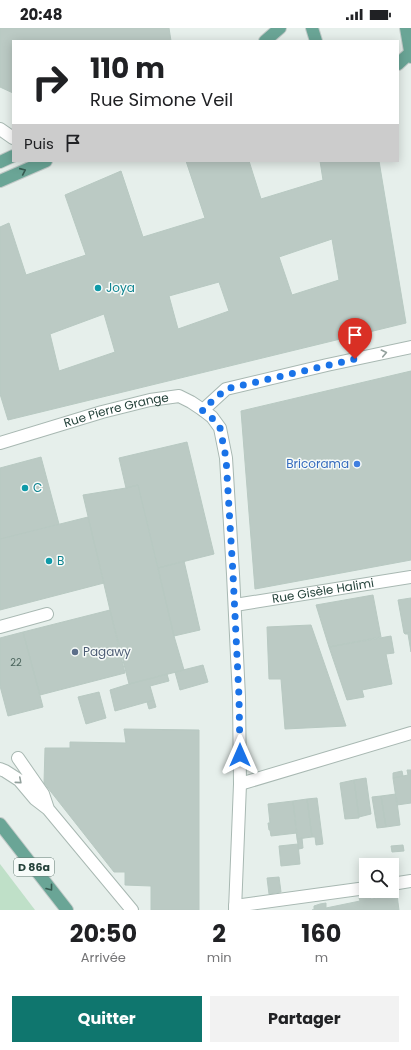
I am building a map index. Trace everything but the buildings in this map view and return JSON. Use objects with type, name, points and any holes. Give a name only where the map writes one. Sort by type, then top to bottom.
[{"type":"main road","points":[[266,40],[280,28]]},
{"type":"main road","points":[[312,28],[316,40]]},
{"type":"main road","points":[[397,28],[410,55]]},
{"type":"main road","points":[[406,28],[410,55]]},
{"type":"main road","points":[[399,63],[410,55]]},
{"type":"main road","points":[[0,162],[12,156]]},
{"type":"main road","points":[[0,181],[44,162]]},
{"type":"main road","name":"D 86a","points":[[0,824],[67,910]]},
{"type":"street","points":[[0,129],[12,137]]},
{"type":"street","points":[[202,410],[226,389],[411,347]]},
{"type":"street","name":"Rue Pierre Grange","points":[[0,443],[102,412],[150,400],[179,396],[202,410],[212,418],[220,428],[226,458],[239,697],[240,784],[235,908]]},
{"type":"street","name":"Rue Gisèle Halimi","points":[[234,605],[411,577]]},
{"type":"street","points":[[0,627],[47,614]]},
{"type":"street","points":[[240,784],[411,733]]},
{"type":"street","points":[[18,758],[43,794],[48,809]]},
{"type":"street","points":[[0,769],[19,780],[35,799],[48,809],[132,910]]},
{"type":"street","points":[[399,883],[411,882]]},
{"type":"street","points":[[235,908],[359,889]]},
{"type":"green space","points":[[0,864],[35,910],[0,910]]},
{"type":"place","name":"Joya","points":[[98,288]]},
{"type":"place","name":"Bricorama","points":[[357,464]]},
{"type":"place","name":"C","points":[[25,488]]},
{"type":"place","name":"B","points":[[49,561]]},
{"type":"place","name":"Pagawy","points":[[75,652]]},
{"type":"route","points":[[240,755],[239,697],[226,458],[220,428],[212,418],[202,410],[226,389],[355,359]]}]
